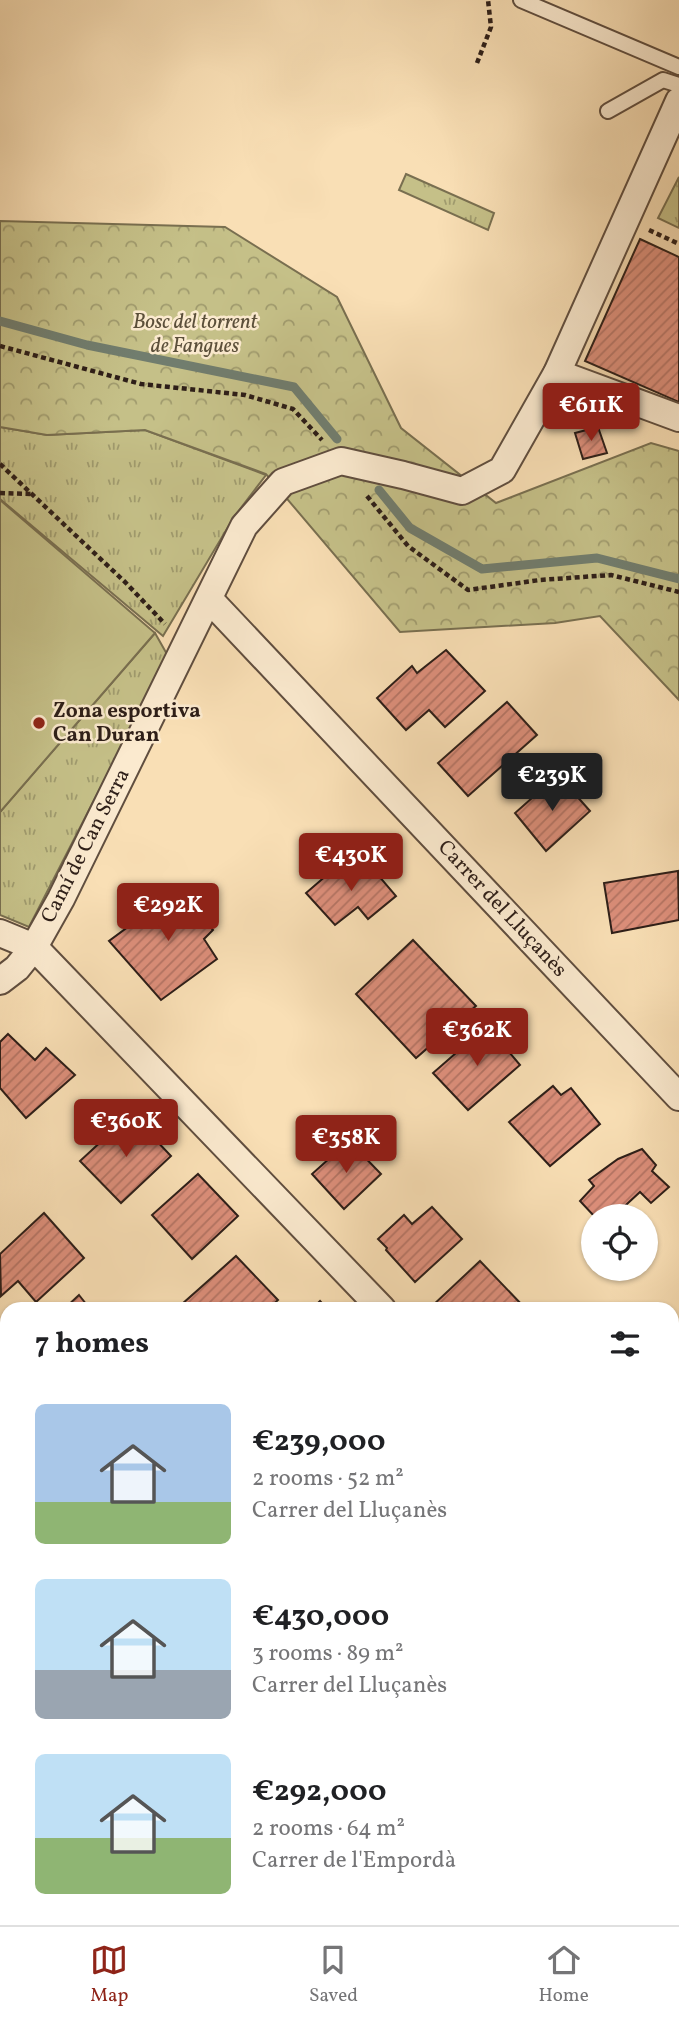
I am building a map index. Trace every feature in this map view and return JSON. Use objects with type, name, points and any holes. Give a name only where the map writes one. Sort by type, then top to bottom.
[{"type":"street","points":[[341,461],[462,491],[502,470],[557,373],[679,101]]},
{"type":"street","points":[[557,373],[679,418]]},
{"type":"street","name":"Camí de Can Serra","points":[[0,981],[18,968],[34,947],[61,899],[244,526],[283,482],[341,461]]},
{"type":"street","name":"Carrer del Lluçanès","points":[[209,599],[679,1097]]},
{"type":"street","points":[[0,933],[34,947],[375,1302]]},
{"type":"lane","points":[[521,0],[679,66]]},
{"type":"lane","points":[[608,111],[663,80],[679,85]]},
{"type":"path","points":[[477,63],[491,27],[488,0]]},
{"type":"path","points":[[0,346],[141,384],[245,395],[293,409],[341,461],[408,546],[468,590],[540,580],[611,575],[679,592]]},
{"type":"path","points":[[0,464],[125,582],[186,645]]},
{"type":"path","points":[[0,493],[33,494]]},
{"type":"green space","points":[[406,174],[494,213],[488,230],[399,190]]},
{"type":"green space","points":[[679,177],[679,228],[658,218]]},
{"type":"green space","name":"Bosc del torrent de Fangues","points":[[0,221],[225,227],[337,297],[401,428],[496,503],[651,443],[679,451],[679,700],[600,616],[555,623],[400,632],[266,474],[145,430],[47,435],[0,427]]},
{"type":"green space","points":[[0,427],[47,435],[145,430],[266,475],[234,517],[163,636],[0,499]]},
{"type":"green space","name":"Zona esportiva Can Duran","points":[[0,500],[155,633],[0,812]]},
{"type":"green space","points":[[155,633],[168,656],[29,927],[0,915],[0,812]]},
{"type":"building","points":[[640,239],[679,257],[679,402],[585,361]]},
{"type":"building","points":[[598,427],[607,453],[583,459],[575,433]]},
{"type":"building","points":[[446,650],[485,691],[445,727],[429,710],[406,730],[377,698],[412,666],[417,673]]},
{"type":"building","points":[[507,702],[537,735],[468,796],[438,763]]},
{"type":"building","points":[[558,775],[590,811],[546,851],[515,813]]},
{"type":"building","points":[[342,862],[351,873],[367,862],[396,896],[368,919],[358,907],[335,925],[306,893]]},
{"type":"building","points":[[678,871],[679,920],[612,933],[604,883]]},
{"type":"building","points":[[186,886],[195,891],[199,899],[194,908],[213,930],[204,939],[217,959],[161,1000],[109,941],[171,895],[175,889]]},
{"type":"building","points":[[413,940],[476,1006],[416,1058],[356,994]]},
{"type":"building","points":[[487,1026],[520,1065],[468,1110],[433,1073]]},
{"type":"building","points":[[8,1034],[35,1060],[46,1048],[75,1075],[26,1118],[0,1088],[0,1042]]},
{"type":"building","points":[[553,1086],[561,1095],[571,1088],[600,1124],[550,1166],[509,1122]]},
{"type":"building","points":[[131,1114],[171,1156],[121,1203],[80,1161]]},
{"type":"building","points":[[349,1141],[381,1174],[344,1209],[312,1174]]},
{"type":"building","points":[[642,1149],[656,1165],[652,1171],[669,1187],[651,1203],[640,1192],[627,1204],[583,1204],[580,1201],[594,1186],[589,1180],[618,1159]]},
{"type":"building","points":[[198,1174],[238,1216],[192,1259],[152,1215]]},
{"type":"building","points":[[432,1207],[462,1239],[415,1282],[378,1239],[404,1215],[412,1224]]},
{"type":"building","points":[[44,1213],[84,1258],[36,1302],[18,1281],[1,1296],[0,1254]]},
{"type":"building","points":[[236,1256],[278,1300],[276,1302],[184,1302]]},
{"type":"building","points":[[480,1261],[519,1302],[436,1302]]},
{"type":"building","points":[[79,1295],[84,1302],[72,1302]]},
{"type":"waterway","points":[[0,321],[87,345],[294,387],[337,439]]},
{"type":"waterway","points":[[379,490],[410,528],[482,569],[597,558],[679,579]]},
{"type":"place","name":"Zona esportiva Can Duran","points":[[39,723]]}]
